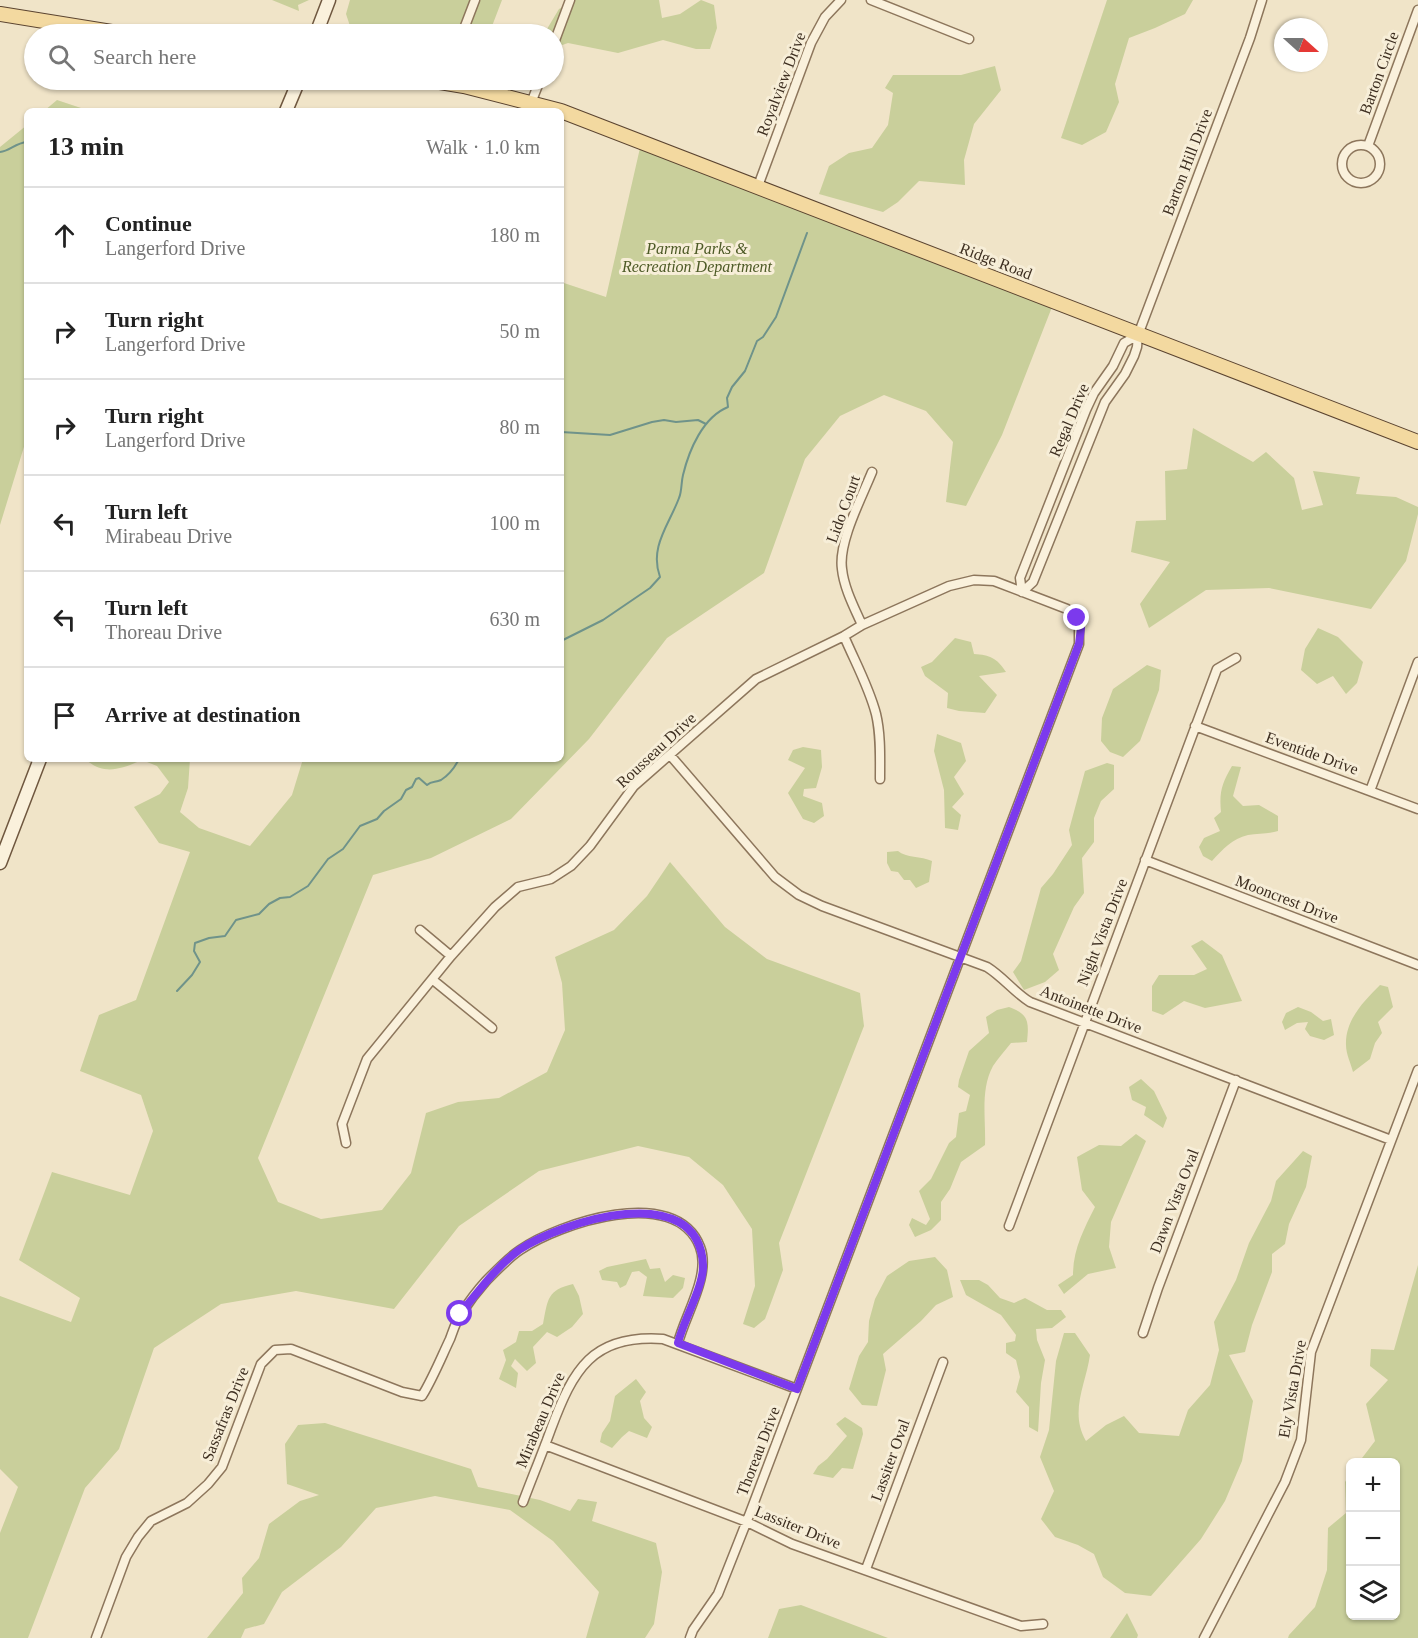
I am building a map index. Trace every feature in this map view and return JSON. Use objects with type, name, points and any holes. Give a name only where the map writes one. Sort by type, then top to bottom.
[{"type":"main road","points":[[320,24],[329,0]]},
{"type":"main road","points":[[0,14],[62,24]]},
{"type":"main road","points":[[287,108],[295,90]]},
{"type":"main road","name":"Ridge Road","points":[[485,90],[550,108]]},
{"type":"main road","name":"Ridge Road","points":[[564,112],[1418,442]]},
{"type":"main road","points":[[0,863],[39,762]]},
{"type":"street","points":[[466,24],[475,0]]},
{"type":"street","points":[[561,24],[570,0]]},
{"type":"street","name":"Royalview Drive","points":[[758,186],[811,44],[825,17],[841,0]]},
{"type":"street","points":[[871,0],[969,39]]},
{"type":"street","name":"Barton Hill Drive","points":[[1138,334],[1250,38],[1262,0]]},
{"type":"street","name":"Barton Circle","points":[[1368,146],[1418,10]]},
{"type":"street","points":[[531,103],[536,90]]},
{"type":"street","points":[[1362,145],[1368,146],[1373,149],[1379,159],[1379,171],[1366,182],[1354,181],[1345,173],[1343,160],[1349,149],[1362,145]]},
{"type":"street","name":"Regal Drive","points":[[1022,592],[1020,578],[1094,393],[1113,366],[1124,343],[1138,334]]},
{"type":"street","name":"Regal Drive","points":[[1022,592],[1033,582],[1105,402],[1125,374],[1134,356],[1138,334]]},
{"type":"street","points":[[1075,438],[1088,443]]},
{"type":"street","name":"Lido Court","points":[[862,625],[848,592],[841,567],[843,546],[872,472]]},
{"type":"street","name":"Rousseau Drive","points":[[346,1143],[342,1124],[367,1059],[451,956],[495,907],[518,887],[551,879],[571,866],[590,846],[634,786],[756,680],[862,625],[949,586],[974,580],[994,581],[1022,592]]},
{"type":"street","name":"Thoreau Drive","points":[[690,1638],[693,1629],[718,1594],[747,1522],[1081,637],[1079,623],[1073,613],[1060,605],[1022,592]]},
{"type":"street","points":[[844,636],[869,694],[876,717],[880,779]]},
{"type":"street","name":"Night Vista Drive","points":[[1009,1226],[1217,669],[1236,658]]},
{"type":"street","points":[[1370,791],[1418,662]]},
{"type":"street","name":"Eventide Drive","points":[[1195,726],[1418,809]]},
{"type":"street","name":"Antoinette Drive","points":[[670,755],[774,877],[799,895],[822,906],[961,956],[998,973],[1030,1002],[1391,1140]]},
{"type":"street","name":"Mooncrest Drive","points":[[1145,860],[1418,965]]},
{"type":"street","points":[[420,930],[451,956]]},
{"type":"street","points":[[433,980],[492,1028]]},
{"type":"street","name":"Ely Vista Drive","points":[[1204,1638],[1284,1482],[1300,1440],[1311,1352],[1418,1070]]},
{"type":"street","name":"Dawn Vista Oval","points":[[1143,1333],[1236,1080]]},
{"type":"street","name":"Sassafras Drive","points":[[96,1638],[126,1557],[138,1537],[151,1521],[187,1503],[208,1484],[222,1467],[261,1364],[276,1350],[291,1349],[402,1392],[422,1396],[431,1381],[460,1314],[486,1281],[518,1251],[550,1233],[584,1221],[618,1214],[654,1213],[678,1222],[690,1232],[700,1247],[703,1267],[678,1343]]},
{"type":"street","name":"Mirabeau Drive","points":[[523,1502],[571,1381],[596,1353],[609,1346],[635,1339],[663,1339],[797,1389]]},
{"type":"street","name":"Lassiter Oval","points":[[866,1569],[943,1362]]},
{"type":"street","name":"Lassiter Drive","points":[[545,1445],[747,1522],[792,1544],[1021,1626],[1043,1624]]},
{"type":"green space","points":[[272,0],[309,0],[298,5],[299,11]]},
{"type":"green space","points":[[350,0],[502,0],[493,24],[349,24],[346,14]]},
{"type":"green space","points":[[568,0],[659,0],[662,18],[680,14],[701,0],[714,5],[717,28],[710,49],[696,49],[663,40],[618,53],[568,43],[564,44],[564,24],[550,24],[559,9],[570,3]]},
{"type":"green space","points":[[1107,0],[1193,0],[1185,14],[1129,38],[1115,84],[1119,102],[1106,132],[1082,145],[1061,138]]},
{"type":"green space","points":[[995,66],[1001,90],[974,124],[964,160],[965,185],[919,181],[898,202],[883,212],[819,194],[829,166],[849,153],[872,148],[888,125],[893,93],[885,88],[893,75],[961,75]]},
{"type":"green space","points":[[57,100],[81,108],[48,108]]},
{"type":"green space","points":[[24,127],[24,447],[0,525],[0,147]]},
{"type":"green space","name":"Parma Parks & Recreation Department","points":[[640,148],[1052,307],[1002,435],[966,506],[946,502],[953,442],[926,411],[884,395],[840,416],[805,459],[764,573],[667,638],[589,739],[511,819],[431,858],[373,875],[258,1158],[278,1202],[321,1219],[382,1210],[411,1173],[426,1113],[458,1102],[499,1098],[547,1072],[565,1030],[562,983],[555,957],[614,930],[647,896],[670,862],[725,927],[767,959],[860,993],[864,1026],[779,1243],[783,1270],[765,1319],[754,1328],[743,1324],[755,1286],[752,1229],[723,1185],[689,1157],[638,1146],[539,1171],[459,1226],[394,1309],[296,1291],[221,1304],[154,1348],[119,1449],[85,1488],[28,1638],[0,1638],[0,1533],[18,1487],[0,1469],[0,1296],[71,1322],[80,1298],[19,1260],[52,1172],[130,1195],[153,1131],[141,1095],[80,1071],[99,1015],[136,1000],[190,852],[159,843],[134,807],[160,794],[169,782],[157,766],[147,762],[190,762],[188,788],[180,812],[199,828],[250,846],[292,795],[302,762],[564,762],[564,283],[606,297]]},
{"type":"green space","points":[[1193,428],[1253,462],[1266,452],[1294,478],[1302,510],[1323,505],[1313,471],[1360,477],[1356,494],[1396,497],[1418,507],[1406,561],[1371,609],[1269,588],[1206,590],[1149,628],[1140,604],[1170,562],[1131,552],[1136,521],[1166,520],[1165,471],[1187,469]]},
{"type":"green space","points":[[1318,628],[1338,637],[1363,662],[1357,683],[1346,694],[1333,676],[1317,684],[1301,670],[1305,649]]},
{"type":"green space","points":[[955,638],[971,642],[974,654],[993,658],[1006,672],[979,676],[997,695],[985,713],[947,708],[948,693],[925,676],[921,667],[932,662]]},
{"type":"green space","points":[[1147,665],[1161,670],[1159,690],[1140,741],[1123,757],[1110,752],[1101,741],[1102,718],[1113,689]]},
{"type":"green space","points":[[937,734],[961,743],[966,761],[954,777],[964,794],[952,807],[961,815],[958,830],[945,828],[944,790],[934,751]]},
{"type":"green space","points":[[803,747],[821,750],[822,767],[816,788],[804,789],[803,796],[822,803],[824,816],[814,823],[803,819],[788,793],[805,768],[788,760],[793,750]]},
{"type":"green space","points":[[89,762],[137,762],[113,769],[99,768]]},
{"type":"green space","points":[[1107,763],[1114,765],[1114,789],[1101,801],[1094,818],[1094,842],[1082,858],[1084,893],[1074,907],[1053,954],[1059,970],[1045,982],[1024,990],[1013,972],[1021,961],[1041,888],[1072,845],[1069,830],[1085,771]]},
{"type":"green space","points":[[1232,766],[1241,767],[1233,796],[1243,806],[1259,805],[1278,816],[1278,831],[1248,835],[1237,839],[1212,861],[1203,856],[1199,847],[1204,838],[1220,831],[1214,818],[1221,812],[1222,788]]},
{"type":"green space","points":[[898,851],[905,855],[932,861],[929,882],[916,888],[910,880],[904,880],[898,872],[891,871],[887,863],[887,852]]},
{"type":"green space","points":[[1202,940],[1222,955],[1242,1001],[1205,1008],[1184,1001],[1163,1015],[1152,1011],[1152,986],[1159,975],[1194,975],[1207,969],[1191,946]]},
{"type":"green space","points":[[1380,985],[1388,987],[1393,1007],[1378,1022],[1382,1033],[1375,1043],[1370,1059],[1353,1072],[1346,1048],[1349,1027],[1362,1004]]},
{"type":"green space","points":[[1009,1007],[1024,1016],[1028,1029],[1027,1042],[1011,1043],[995,1063],[989,1075],[984,1105],[985,1145],[961,1162],[950,1189],[941,1202],[941,1220],[931,1230],[915,1237],[909,1225],[912,1218],[926,1225],[930,1219],[919,1191],[931,1179],[949,1143],[956,1137],[959,1113],[966,1111],[970,1095],[958,1087],[969,1051],[989,1033],[986,1017],[997,1010]]},
{"type":"green space","points":[[1298,1007],[1311,1012],[1323,1021],[1331,1019],[1334,1035],[1324,1040],[1310,1036],[1305,1029],[1308,1022],[1297,1023],[1285,1030],[1282,1022],[1286,1013]]},
{"type":"green space","points":[[1141,1079],[1154,1091],[1167,1118],[1163,1128],[1144,1115],[1146,1107],[1132,1100],[1129,1087]]},
{"type":"green space","points":[[1136,1134],[1146,1141],[1111,1222],[1109,1247],[1116,1268],[1088,1274],[1064,1294],[1058,1285],[1073,1275],[1077,1248],[1095,1207],[1082,1190],[1077,1157],[1099,1145],[1121,1146]]},
{"type":"green space","points":[[1303,1151],[1312,1156],[1306,1187],[1289,1224],[1285,1244],[1272,1254],[1272,1272],[1252,1325],[1245,1352],[1229,1355],[1253,1401],[1242,1461],[1225,1501],[1201,1539],[1151,1596],[1125,1593],[1103,1577],[1094,1554],[1078,1545],[1055,1537],[1041,1519],[1054,1491],[1040,1457],[1049,1430],[1056,1361],[1064,1333],[1075,1333],[1090,1355],[1079,1409],[1081,1430],[1086,1441],[1106,1425],[1124,1416],[1139,1433],[1179,1436],[1188,1410],[1210,1385],[1219,1350],[1214,1322],[1236,1280],[1249,1243],[1271,1201],[1276,1181]]},
{"type":"green space","points":[[935,1257],[947,1270],[953,1297],[936,1305],[883,1354],[886,1370],[877,1406],[862,1405],[849,1389],[859,1356],[868,1342],[869,1321],[875,1299],[887,1276],[909,1261]]},
{"type":"green space","points":[[646,1259],[650,1269],[660,1268],[665,1282],[673,1275],[685,1278],[683,1288],[673,1298],[643,1296],[647,1277],[639,1271],[632,1272],[626,1285],[620,1288],[617,1282],[602,1280],[599,1271],[607,1267]]},
{"type":"green space","points":[[1418,1265],[1418,1638],[1288,1638],[1315,1607],[1327,1570],[1328,1528],[1346,1513],[1346,1620],[1400,1620],[1400,1458],[1362,1458],[1375,1441],[1366,1404],[1388,1380],[1370,1366],[1371,1349],[1394,1350]]},
{"type":"green space","points":[[960,1280],[979,1280],[988,1285],[1000,1298],[1014,1303],[1025,1298],[1047,1310],[1061,1310],[1066,1317],[1052,1328],[1036,1329],[1037,1340],[1045,1360],[1038,1432],[1029,1427],[1029,1407],[1016,1392],[1020,1377],[1016,1360],[1006,1353],[1006,1343],[1015,1341],[1016,1335],[1001,1315],[966,1295]]},
{"type":"green space","points":[[573,1284],[579,1296],[583,1314],[572,1327],[557,1337],[547,1332],[533,1347],[536,1363],[527,1371],[515,1359],[511,1366],[518,1373],[516,1388],[499,1379],[506,1360],[503,1350],[516,1342],[519,1331],[532,1331],[543,1324],[546,1308],[553,1293],[564,1286]]},
{"type":"green space","points":[[636,1379],[646,1392],[640,1401],[644,1418],[652,1427],[647,1438],[629,1431],[612,1448],[600,1442],[602,1433],[610,1421],[615,1396]]},
{"type":"green space","points":[[845,1417],[862,1428],[863,1434],[853,1469],[842,1468],[833,1478],[813,1474],[847,1436],[836,1424]]},
{"type":"green space","points":[[325,1423],[471,1469],[478,1487],[540,1500],[570,1511],[578,1499],[597,1502],[592,1521],[656,1543],[662,1572],[654,1624],[645,1638],[586,1638],[599,1592],[553,1541],[510,1510],[435,1496],[376,1508],[341,1547],[282,1592],[264,1624],[245,1629],[241,1638],[207,1638],[243,1593],[242,1578],[259,1558],[269,1524],[300,1501],[319,1495],[287,1484],[285,1444],[298,1425]]},
{"type":"green space","points":[[801,1605],[888,1638],[768,1638],[779,1609]]},
{"type":"green space","points":[[1127,1613],[1138,1635],[1137,1638],[1110,1638]]},
{"type":"waterway","points":[[0,152],[24,143]]},
{"type":"waterway","points":[[564,640],[603,620],[650,588],[660,577],[657,566],[659,546],[680,495],[683,475],[693,445],[711,418],[728,407],[727,398],[732,387],[745,371],[757,341],[763,337],[776,317],[807,233]]},
{"type":"waterway","points":[[564,432],[610,435],[664,420],[676,422],[698,420],[706,424]]},
{"type":"waterway","points":[[177,991],[192,975],[200,962],[194,951],[195,943],[225,936],[236,920],[259,914],[269,904],[280,898],[290,897],[308,886],[328,859],[343,849],[360,826],[377,819],[401,799],[416,779],[419,778],[427,785],[441,780],[452,771],[457,762]]},
{"type":"route","points":[[460,1314],[486,1281],[518,1251],[550,1233],[584,1221],[618,1214],[654,1213],[678,1222],[690,1232],[700,1247],[703,1267],[678,1343],[797,1389],[1079,644],[1081,628],[1077,618]]}]
